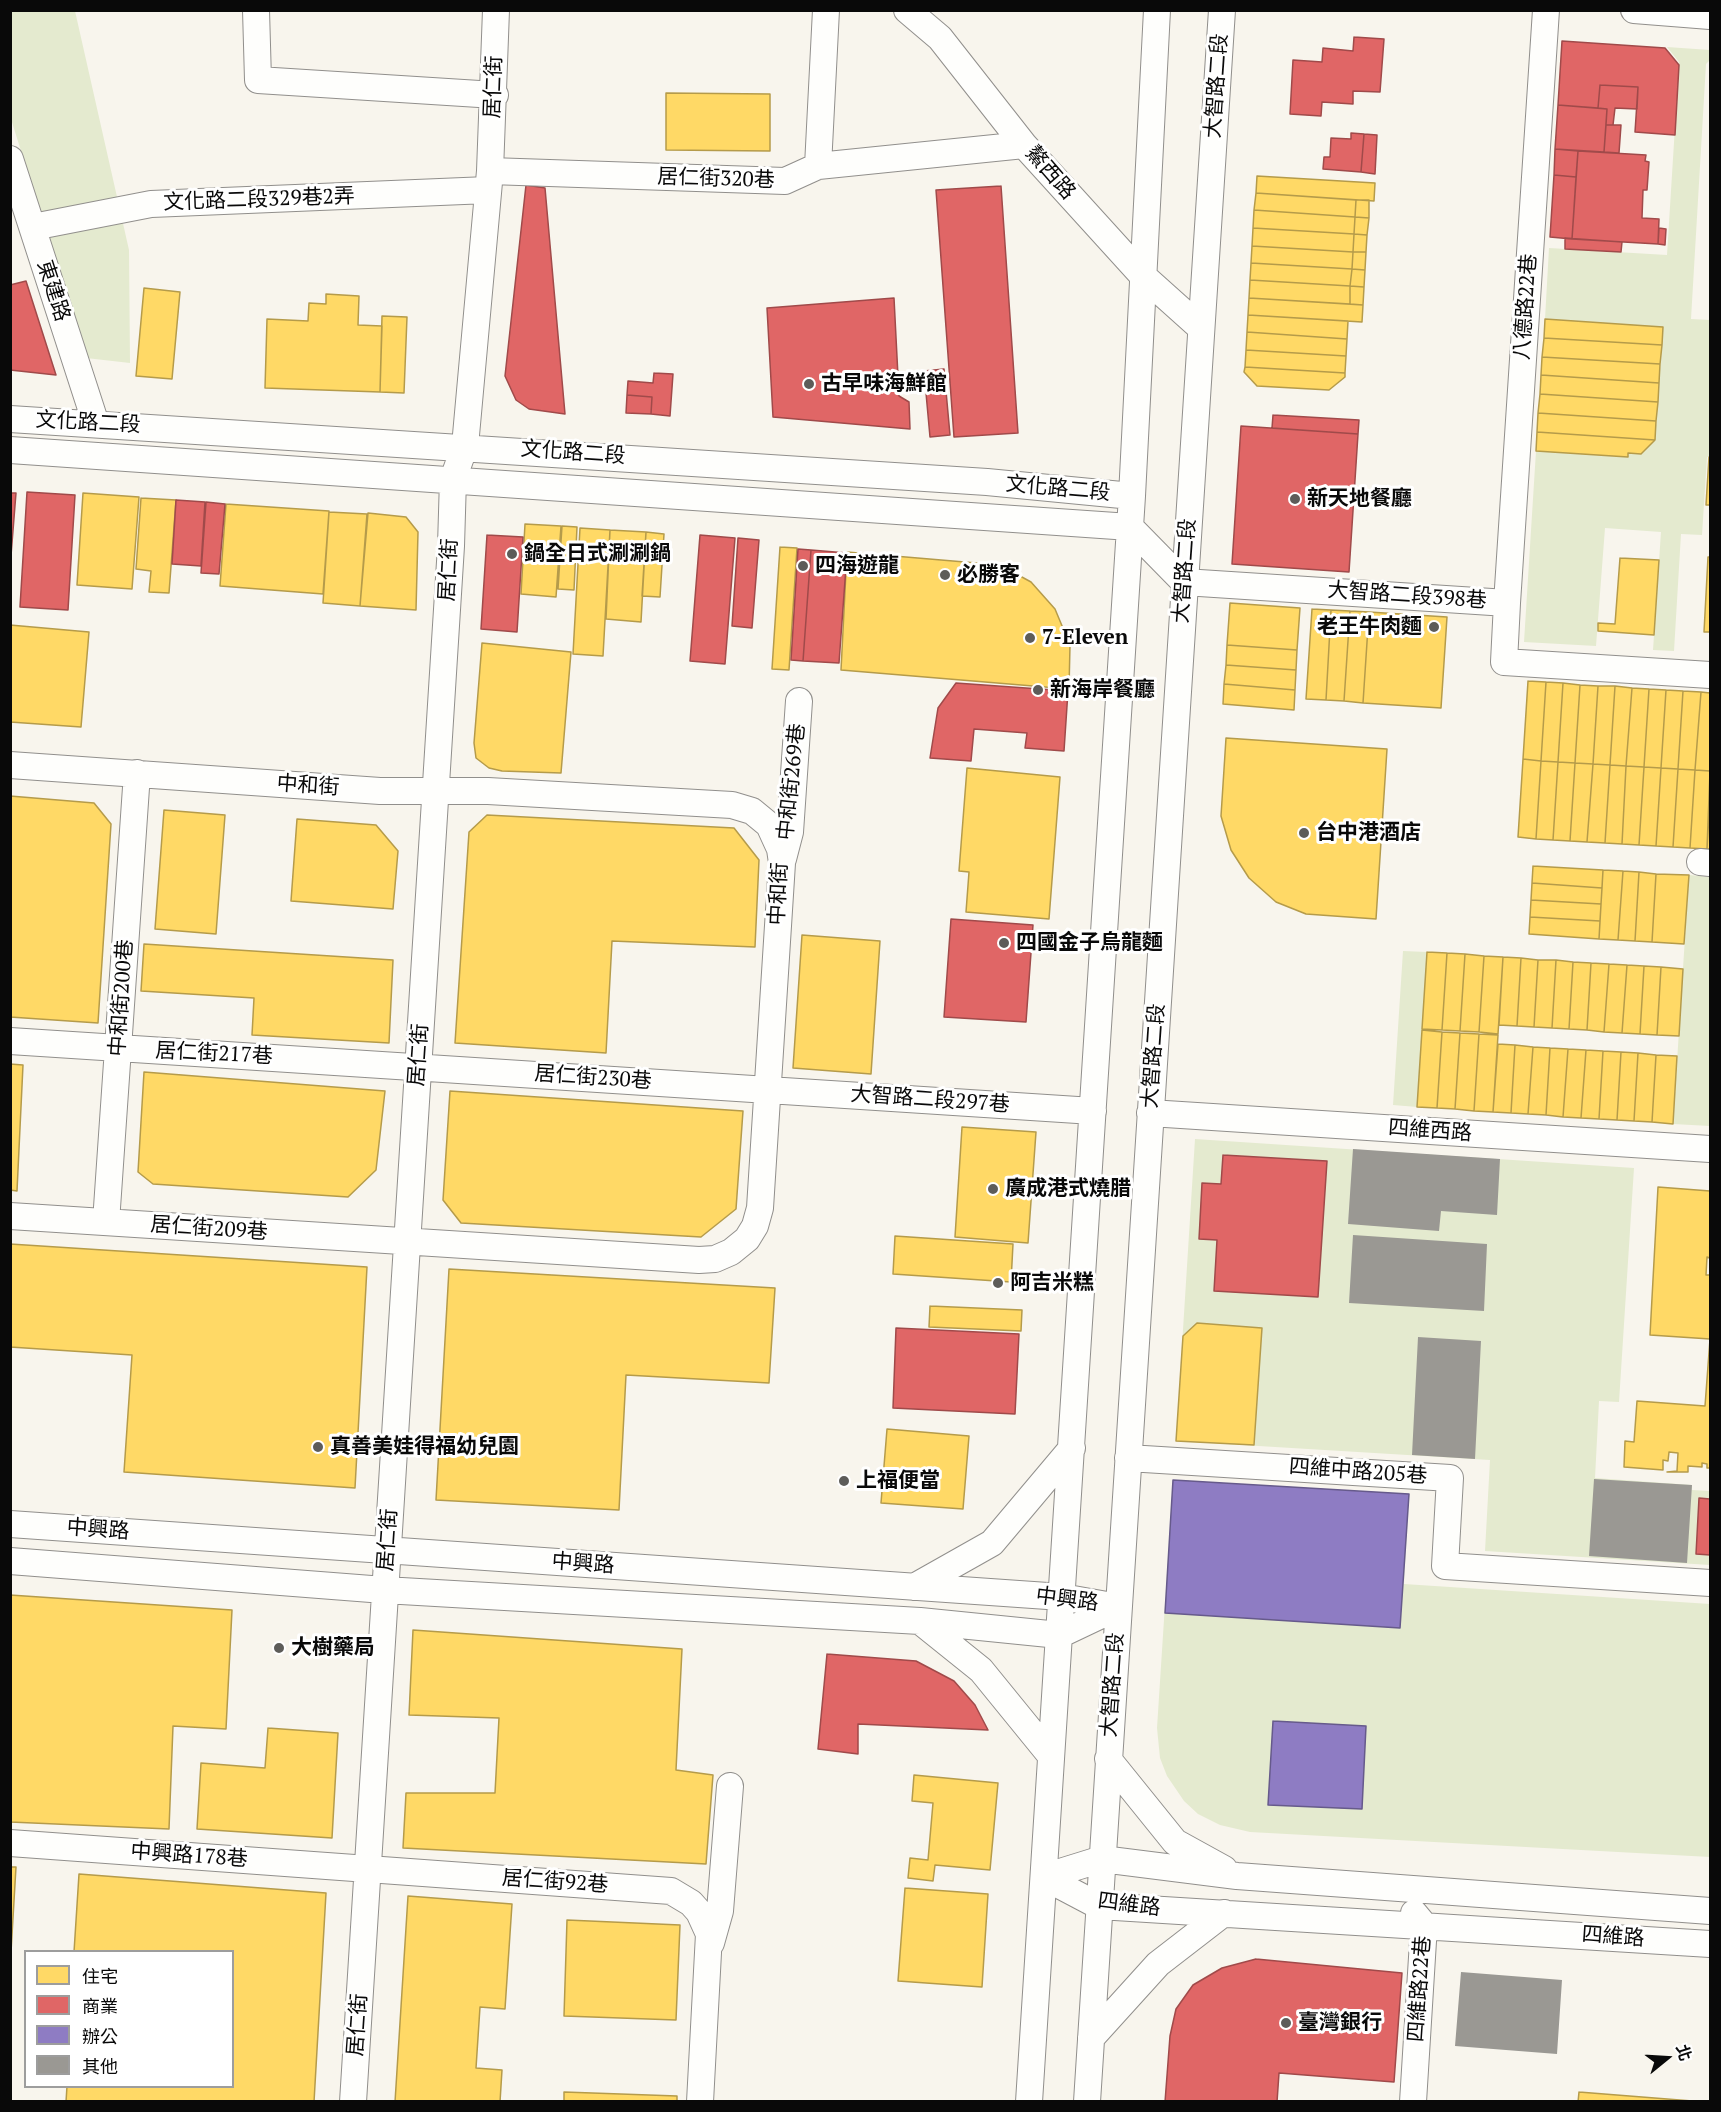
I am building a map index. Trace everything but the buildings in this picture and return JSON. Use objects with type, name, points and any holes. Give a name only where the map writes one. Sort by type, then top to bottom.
[{"type":"street","points":[[256,10],[258,80],[495,95]]},
{"type":"street","name":"居仁街","points":[[353,2102],[386,1550],[436,790],[453,479],[465,446],[489,180],[495,95],[496,10]]},
{"type":"street","points":[[818,166],[826,10]]},
{"type":"street","name":"鰲西路","points":[[907,10],[940,38],[1024,145],[1143,276],[1201,328]]},
{"type":"street","points":[[1029,2102],[1132,496],[1156,10]]},
{"type":"street","name":"大智路二段","points":[[1087,2102],[1222,10]]},
{"type":"street","name":"八德路22巷","points":[[1507,603],[1546,10]]},
{"type":"street","points":[[1634,10],[1710,16]]},
{"type":"street","name":"居仁街320巷","points":[[489,180],[785,181],[818,166],[1024,145]]},
{"type":"street","name":"東建路","points":[[10,159],[96,424]]},
{"type":"street","name":"文化路二段329巷2弄","points":[[33,227],[150,204],[489,180]]},
{"type":"street","name":"文化路二段","points":[[10,419],[465,446],[987,482],[1132,496],[1184,582]]},
{"type":"street","name":"文化路二段","points":[[10,450],[1130,527],[1184,582]]},
{"type":"street","name":"大智路二段398巷","points":[[1184,582],[1507,603],[1504,662],[1710,675]]},
{"type":"street","name":"中和街269巷","points":[[782,862],[790,832],[799,701]]},
{"type":"street","name":"中和街","points":[[10,765],[380,791],[488,791],[732,805],[752,811],[768,825],[780,849],[782,862],[758,1219],[744,1243],[719,1257],[699,1260],[408,1241]]},
{"type":"street","name":"中和街200巷","points":[[106,1222],[137,773]]},
{"type":"street","name":"居仁街217巷","points":[[10,1041],[418,1066]]},
{"type":"street","name":"居仁街230巷","points":[[418,1066],[767,1089]]},
{"type":"street","name":"大智路二段297巷","points":[[767,1089],[1093,1111]]},
{"type":"street","name":"四維西路","points":[[1150,1113],[1710,1149]]},
{"type":"street","name":"居仁街209巷","points":[[10,1216],[408,1241]]},
{"type":"street","points":[[914,1587],[992,1543],[1071,1448]]},
{"type":"street","name":"四維中路205巷","points":[[1128,1458],[1450,1478],[1445,1566],[1710,1583]]},
{"type":"street","name":"中興路","points":[[10,1524],[1062,1597],[1118,1607]]},
{"type":"street","name":"中興路","points":[[10,1561],[384,1590],[920,1621],[1059,1635],[1118,1607]]},
{"type":"street","points":[[920,1621],[981,1670],[1051,1756]]},
{"type":"street","points":[[1108,1759],[1175,1842],[1237,1876]]},
{"type":"street","name":"居仁街92巷","points":[[710,1946],[720,1911],[730,1786]]},
{"type":"street","name":"中興路178巷","points":[[10,1843],[368,1869]]},
{"type":"street","name":"四維路","points":[[1044,1877],[1102,1859],[1237,1876],[1710,1911]]},
{"type":"street","name":"居仁街92巷","points":[[368,1869],[671,1892],[691,1903],[705,1922],[710,1946],[705,2101]]},
{"type":"street","name":"四維路","points":[[1044,1877],[1099,1906],[1710,1944]]},
{"type":"street","name":"四維路22巷","points":[[1393,1887],[1424,1925],[1413,2102]]},
{"type":"street","points":[[1091,2038],[1158,1964],[1224,1913]]},
{"type":"green space","points":[[10,11],[75,11],[129,250],[130,363],[86,358],[11,119]]},
{"type":"green space","points":[[1667,47],[1710,50],[1710,60],[1706,64],[1691,319],[1710,320],[1710,456],[1707,457],[1702,535],[1681,534],[1674,651],[1653,650],[1661,532],[1605,528],[1596,646],[1524,642],[1536,451],[1627,457],[1628,453],[1641,454],[1655,440],[1663,327],[1545,319],[1549,248],[1667,255],[1679,62]]},
{"type":"green space","points":[[1689,875],[1710,877],[1710,1126],[1673,1124]]},
{"type":"green space","points":[[1403,951],[1427,952],[1417,1107],[1393,1105]]},
{"type":"green space","points":[[1195,1139],[1634,1168],[1619,1402],[1599,1401],[1595,1478],[1692,1485],[1692,1490],[1710,1491],[1710,1565],[1485,1551],[1490,1460],[1176,1441]]},
{"type":"green space","points":[[1173,1480],[1409,1494],[1404,1584],[1710,1604],[1710,1857],[1250,1832],[1220,1825],[1198,1814],[1184,1801],[1167,1776],[1160,1758],[1157,1728]]},
{"type":"place","name":"古早味海鮮館","points":[[809,384]]},
{"type":"place","name":"新天地餐廳","points":[[1295,499]]},
{"type":"place","name":"鍋全日式涮涮鍋","points":[[512,554]]},
{"type":"place","name":"四海遊龍","points":[[803,566]]},
{"type":"place","name":"必勝客","points":[[945,575]]},
{"type":"place","name":"老王牛肉麵","points":[[1434,627]]},
{"type":"place","name":"7-Eleven","points":[[1030,638]]},
{"type":"place","name":"新海岸餐廳","points":[[1038,690]]},
{"type":"place","name":"台中港酒店","points":[[1304,833]]},
{"type":"place","name":"四國金子烏龍麵","points":[[1004,943]]},
{"type":"place","name":"廣成港式燒腊","points":[[993,1189]]},
{"type":"place","name":"阿吉米糕","points":[[998,1283]]},
{"type":"place","name":"真善美娃得福幼兒園","points":[[318,1447]]},
{"type":"place","name":"上福便當","points":[[844,1481]]},
{"type":"place","name":"大樹藥局","points":[[279,1648]]},
{"type":"place","name":"臺灣銀行","points":[[1286,2023]]}]
